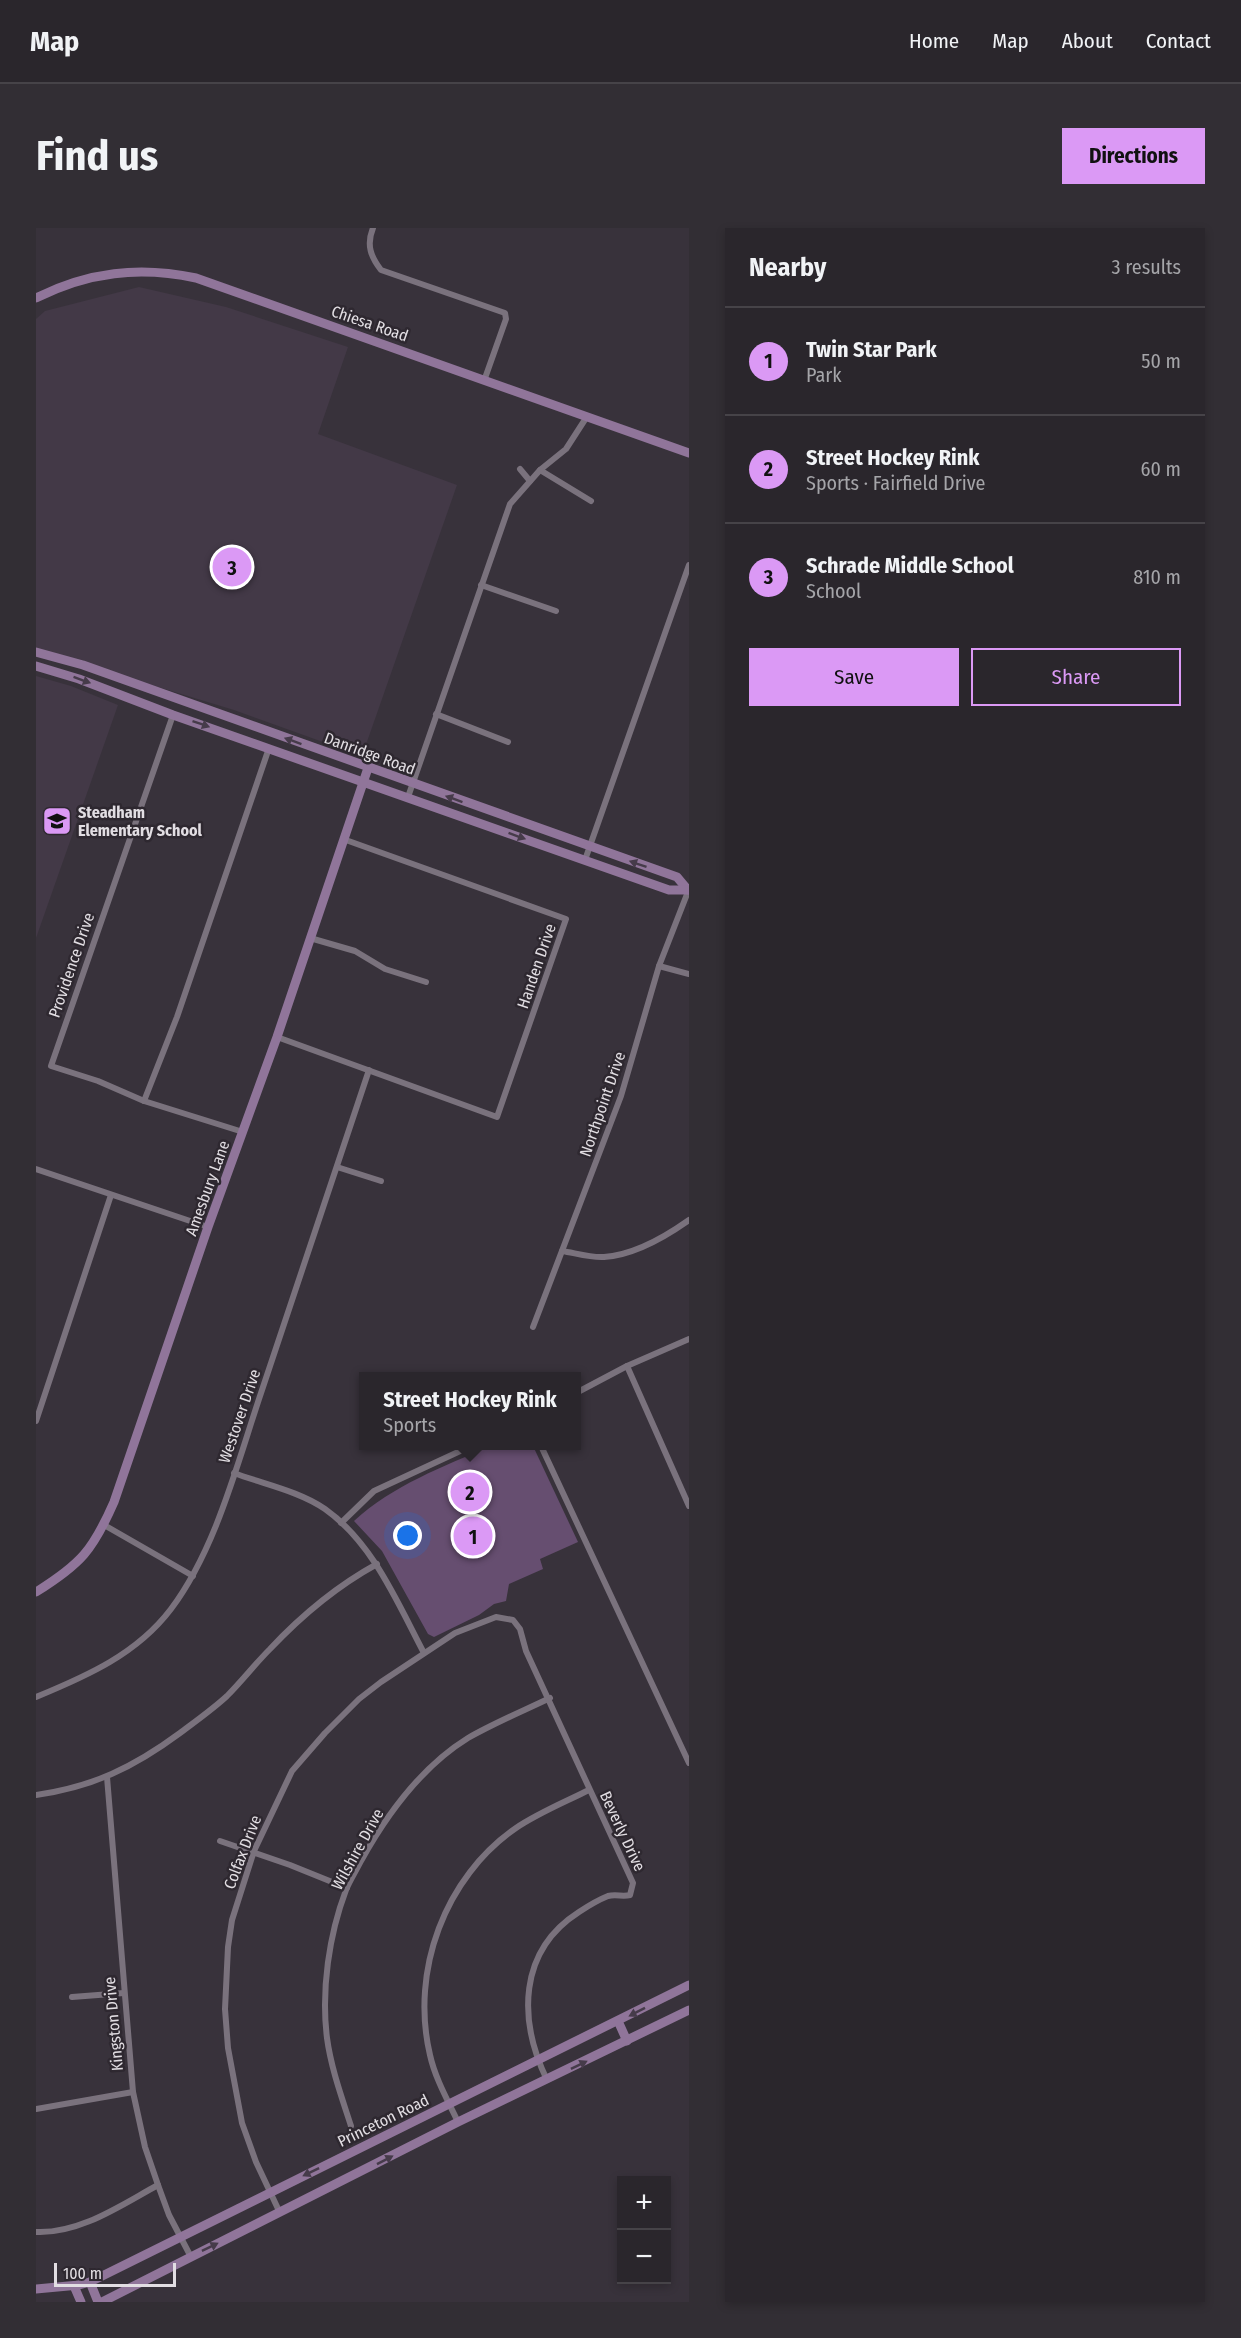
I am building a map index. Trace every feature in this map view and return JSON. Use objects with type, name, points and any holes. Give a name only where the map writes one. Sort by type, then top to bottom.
[{"type":"street","points":[[373,228],[370,254],[381,270],[505,313],[506,319],[484,381]]},
{"type":"street","name":"Chiesa Road","points":[[36,298],[96,276],[140,271],[179,275],[244,294],[689,453]]},
{"type":"street","points":[[408,797],[510,504],[540,470],[566,448],[586,417]]},
{"type":"street","points":[[520,469],[530,480]]},
{"type":"street","points":[[540,470],[591,501]]},
{"type":"street","points":[[585,860],[689,565]]},
{"type":"street","points":[[481,585],[556,611]]},
{"type":"street","name":"Danridge Road","points":[[36,652],[83,665],[676,877],[689,890]]},
{"type":"street","name":"Danridge Road","points":[[36,666],[79,679],[173,715],[669,890],[689,890]]},
{"type":"street","points":[[436,714],[508,742]]},
{"type":"street","name":"Providence Drive","points":[[173,715],[51,1066],[98,1081],[144,1101],[243,1132]]},
{"type":"street","points":[[144,1101],[177,1017],[269,748]]},
{"type":"street","name":"Amesbury Lane","points":[[36,1592],[66,1573],[86,1554],[104,1525],[114,1502],[208,1227],[277,1037],[368,768]]},
{"type":"street","name":"Handen Drive","points":[[343,839],[566,919],[497,1117],[369,1070]]},
{"type":"street","name":"Northpoint Drive","points":[[533,1327],[621,1096],[659,966],[689,890]]},
{"type":"street","points":[[310,938],[355,951],[385,969],[426,982]]},
{"type":"street","points":[[659,966],[689,974]]},
{"type":"street","points":[[277,1037],[369,1070]]},
{"type":"street","name":"Westover Drive","points":[[36,1697],[87,1676],[137,1646],[170,1610],[193,1576],[203,1556],[234,1473],[369,1070]]},
{"type":"street","points":[[337,1167],[381,1181]]},
{"type":"street","points":[[36,1169],[208,1227]]},
{"type":"street","points":[[36,1421],[111,1195]]},
{"type":"street","points":[[562,1251],[602,1257],[627,1254],[675,1230],[689,1220]]},
{"type":"street","points":[[581,1390],[627,1366],[689,1339]]},
{"type":"street","points":[[627,1366],[689,1506]]},
{"type":"street","points":[[341,1523],[374,1491],[462,1450]]},
{"type":"street","points":[[543,1450],[689,1763]]},
{"type":"street","points":[[234,1473],[299,1496],[324,1508],[341,1523],[376,1564],[424,1653]]},
{"type":"street","points":[[104,1525],[193,1576]]},
{"type":"street","points":[[36,1795],[81,1787],[107,1778],[150,1755],[211,1709],[309,1612],[353,1577],[376,1564]]},
{"type":"street","name":"Colfax Drive","points":[[280,2213],[256,2162],[242,2123],[228,2048],[225,2009],[228,1947],[232,1920],[254,1851],[292,1771],[324,1733],[359,1699],[455,1633],[496,1617],[513,1620]]},
{"type":"street","name":"Beverly Drive","points":[[513,1620],[520,1629],[526,1651],[550,1698],[589,1790],[633,1882],[630,1895],[608,1896],[578,1913],[558,1928],[544,1945],[536,1962],[527,2001],[528,2018],[538,2061],[547,2081]]},
{"type":"street","name":"Wilshire Drive","points":[[351,2126],[327,2039],[325,2011],[330,1954],[347,1888],[387,1819],[404,1796],[447,1753],[468,1738],[550,1698]]},
{"type":"street","name":"Kingston Drive","points":[[107,1778],[133,2092],[145,2147],[158,2185],[169,2215],[191,2257]]},
{"type":"street","points":[[458,2122],[430,2056],[425,2008],[427,1973],[432,1947],[444,1914],[462,1884],[483,1856],[498,1842],[533,1818],[589,1790]]},
{"type":"street","points":[[220,1841],[254,1851],[347,1888]]},
{"type":"street","name":"Princeton Road","points":[[36,2289],[74,2286],[90,2282],[689,1985]]},
{"type":"street","points":[[72,1997],[124,1993]]},
{"type":"street","points":[[90,2282],[100,2302],[458,2122],[547,2081],[689,2010]]},
{"type":"street","points":[[618,2021],[627,2041]]},
{"type":"street","points":[[36,2109],[133,2092]]},
{"type":"street","points":[[36,2232],[72,2227],[101,2216],[158,2185]]},
{"type":"street","points":[[74,2286],[81,2302]]},
{"type":"shaded area","points":[[139,287],[226,307],[348,347],[318,434],[457,485],[362,756],[234,710],[36,650],[36,319],[45,311]]},
{"type":"shaded area","name":"Steadham Elementary School","points":[[36,676],[71,686],[118,705],[36,938]]},
{"type":"shaded area","points":[[481,1450],[535,1450],[578,1542],[540,1559],[543,1569],[509,1584],[506,1601],[494,1604],[479,1615],[434,1637],[428,1634],[382,1551],[354,1521],[385,1497],[437,1469]]},
{"type":"place","name":"Schrade Middle School","points":[[232,567]]},
{"type":"place","name":"Steadham Elementary School","points":[[57,821]]},
{"type":"place","name":"Street Hockey Rink","points":[[470,1492]]},
{"type":"place","name":"Twin Star Park","points":[[473,1536]]}]
